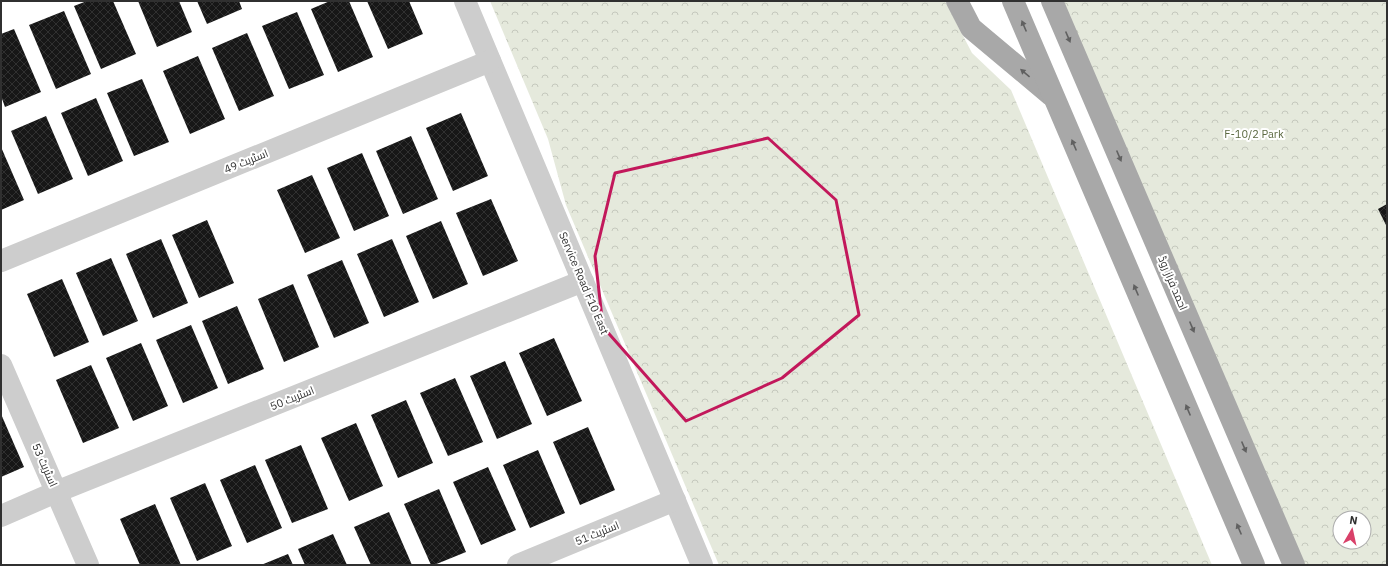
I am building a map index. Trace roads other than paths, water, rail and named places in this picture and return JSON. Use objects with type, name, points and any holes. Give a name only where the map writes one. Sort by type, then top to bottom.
[{"type":"main road","points":[[957,1],[971,28],[1055,98]]},
{"type":"main road","points":[[1013,1],[1254,565]]},
{"type":"main road","name":"احمد فراز روڈ","points":[[1052,1],[1294,565]]},
{"type":"street","name":"Service Road F10 East","points":[[465,1],[702,565]]},
{"type":"street","name":"اسٹریٹ 49","points":[[1,261],[490,61]]},
{"type":"street","name":"اسٹریٹ 50","points":[[1,516],[56,492],[583,281]]},
{"type":"street","name":"اسٹریٹ 53","points":[[1,365],[88,565]]},
{"type":"street","name":"اسٹریٹ 51","points":[[518,565],[675,500]]},
{"type":"park label","name":"F-10/2 Park","points":[[1254,134]]}]
